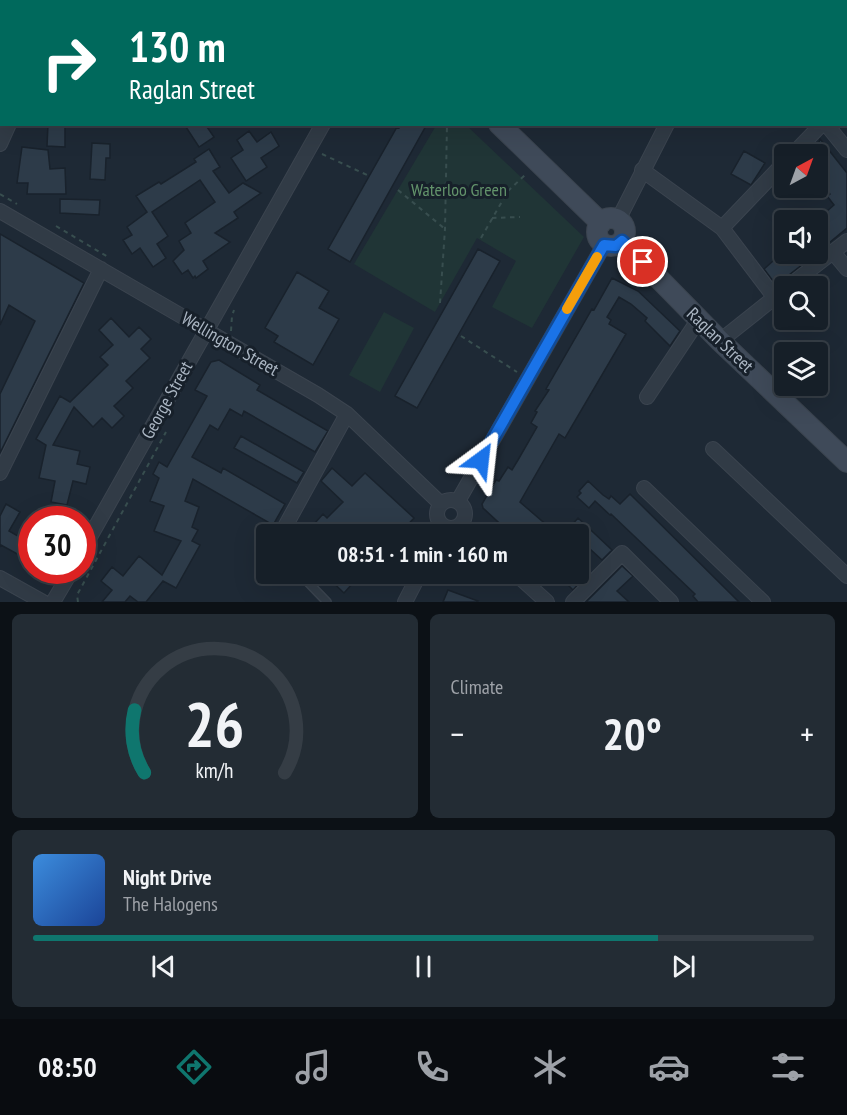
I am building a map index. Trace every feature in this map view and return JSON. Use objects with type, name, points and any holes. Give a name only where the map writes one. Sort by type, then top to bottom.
[{"type":"street","points":[[0,144],[8,126]]},
{"type":"street","name":"George Street","points":[[96,526],[322,126]]},
{"type":"street","points":[[458,501],[527,379],[613,243],[625,232],[621,223],[609,221],[501,126]]},
{"type":"street","points":[[609,221],[642,170],[666,126]]},
{"type":"street","points":[[803,144],[822,126]]},
{"type":"street","points":[[826,126],[847,150]]},
{"type":"street","points":[[642,170],[722,228],[774,287]]},
{"type":"street","points":[[722,228],[774,173]]},
{"type":"street","name":"Wellington Street","points":[[0,211],[347,414],[441,504]]},
{"type":"street","points":[[802,276],[847,241]]},
{"type":"street","name":"Raglan Street","points":[[613,243],[699,320],[847,462]]},
{"type":"street","points":[[833,252],[847,269]]},
{"type":"street","points":[[0,473],[101,269]]},
{"type":"street","points":[[720,341],[774,299]]},
{"type":"street","points":[[647,397],[699,320]]},
{"type":"street","points":[[286,524],[347,414]]},
{"type":"street","points":[[713,449],[847,576]]},
{"type":"street","points":[[644,488],[764,602]]},
{"type":"street","points":[[440,524],[437,516],[441,504],[449,499],[458,501],[465,511],[462,524]]},
{"type":"street","points":[[573,602],[622,553],[671,602]]},
{"type":"street","points":[[0,578],[43,602]]},
{"type":"street","points":[[53,602],[64,584]]},
{"type":"street","points":[[405,602],[414,584]]},
{"type":"street","points":[[527,584],[547,602]]},
{"type":"lane","points":[[310,584],[327,602]]},
{"type":"path","points":[[440,303],[445,229],[447,126]]},
{"type":"path","points":[[322,154],[367,175]]},
{"type":"path","points":[[481,238],[508,191],[525,175]]},
{"type":"path","points":[[398,190],[445,229]]},
{"type":"path","points":[[492,218],[520,217]]},
{"type":"path","points":[[225,341],[232,327],[234,311]]},
{"type":"path","points":[[461,336],[527,379]]},
{"type":"path","points":[[78,602],[77,595],[168,428]]},
{"type":"green space","name":"Waterloo Green","points":[[436,126],[467,126],[584,237],[532,328],[492,307],[516,261],[477,238],[435,312],[354,264]]},
{"type":"green space","points":[[384,312],[414,328],[380,392],[349,375]]},
{"type":"building","points":[[48,126],[65,126],[65,147],[47,146]]},
{"type":"building","points":[[185,126],[206,126],[214,137],[199,147]]},
{"type":"building","points":[[400,126],[426,126],[350,262],[328,249],[397,127]]},
{"type":"building","points":[[249,131],[257,142],[271,132],[279,146],[261,158],[267,167],[246,181],[231,158],[243,150],[237,140]]},
{"type":"building","points":[[92,143],[110,144],[110,158],[106,158],[105,180],[90,179]]},
{"type":"building","points":[[22,147],[48,150],[50,169],[65,168],[66,194],[27,194],[28,183],[17,183]]},
{"type":"building","points":[[209,149],[220,167],[213,171],[229,193],[243,183],[261,193],[234,212],[238,218],[215,233],[230,242],[203,261],[208,269],[196,278],[195,276],[193,278],[188,270],[182,274],[173,261],[184,250],[179,241],[191,233],[185,223],[215,202],[200,180],[152,212],[168,236],[157,244],[166,258],[153,267],[140,248],[132,254],[123,240],[132,235],[127,227],[147,212],[136,196],[159,182],[161,184],[196,162],[194,159]]},
{"type":"building","points":[[828,149],[847,173],[847,228],[828,244],[828,210],[834,205],[828,197],[830,194],[828,191]]},
{"type":"building","points":[[744,151],[765,163],[751,185],[731,174]]},
{"type":"building","points":[[60,199],[100,200],[99,215],[60,213]]},
{"type":"building","points":[[0,234],[84,283],[0,453],[0,394],[35,321],[9,305],[0,325]]},
{"type":"building","points":[[478,249],[500,261],[417,408],[395,396]]},
{"type":"building","points":[[774,260],[774,264],[803,264],[788,276],[774,276],[774,282],[764,269]]},
{"type":"building","points":[[297,272],[329,291],[319,308],[339,319],[313,365],[274,342],[278,336],[265,328]]},
{"type":"building","points":[[612,278],[638,291],[680,331],[670,346],[645,321],[647,318],[619,297],[607,317],[611,320],[609,324],[626,334],[565,438],[559,434],[520,502],[545,524],[500,524],[483,508],[482,504],[496,480],[499,481],[508,467],[512,470],[537,427],[531,423],[537,412],[535,411],[549,390],[546,389],[592,309],[594,310]]},
{"type":"building","points":[[111,318],[129,337],[139,327],[151,339],[141,349],[150,358],[126,381],[133,388],[114,406],[124,416],[112,428],[102,418],[93,427],[74,407],[53,445],[80,451],[77,464],[90,467],[86,484],[73,481],[67,505],[51,502],[55,481],[39,478],[46,445],[36,439],[60,396],[70,402],[108,365],[100,357],[113,345],[99,330]]},
{"type":"building","points":[[219,360],[260,385],[257,390],[328,431],[315,452],[244,411],[242,416],[230,409],[218,430],[210,425],[192,457],[221,473],[223,468],[285,504],[274,524],[193,479],[185,501],[199,507],[192,527],[198,530],[192,541],[200,545],[176,588],[163,581],[146,602],[138,602],[130,596],[125,602],[102,602],[112,590],[101,581],[112,567],[123,576],[139,556],[162,575],[181,541],[154,531],[164,506],[150,501],[159,478],[153,474],[159,462],[167,467],[207,396],[195,390],[211,362]]},
{"type":"building","points":[[241,436],[304,472],[297,483],[234,448]]},
{"type":"building","points":[[332,468],[352,486],[365,473],[414,518],[408,524],[314,524],[323,514],[327,518],[343,502],[321,481]]},
{"type":"building","points":[[588,481],[603,495],[609,499],[611,496],[620,504],[630,494],[739,602],[698,602],[693,596],[695,594],[611,514],[595,501],[589,508],[577,497]]},
{"type":"building","points":[[6,504],[18,511],[18,515],[9,531],[18,536],[18,554],[1,545],[0,547],[0,516]]},
{"type":"building","points":[[578,518],[584,524],[573,524]]},
{"type":"building","points":[[589,528],[612,550],[602,560],[590,549]]},
{"type":"building","points":[[622,566],[633,576],[617,591],[629,602],[586,602]]},
{"type":"building","points":[[335,584],[352,584],[344,593]]},
{"type":"building","points":[[567,584],[579,584],[573,590]]},
{"type":"building","points":[[448,590],[478,601],[443,602]]},
{"type":"slow traffic","points":[[567,309],[597,257]]},
{"type":"route","points":[[481,460],[604,245],[616,246],[622,241],[643,262]]}]
